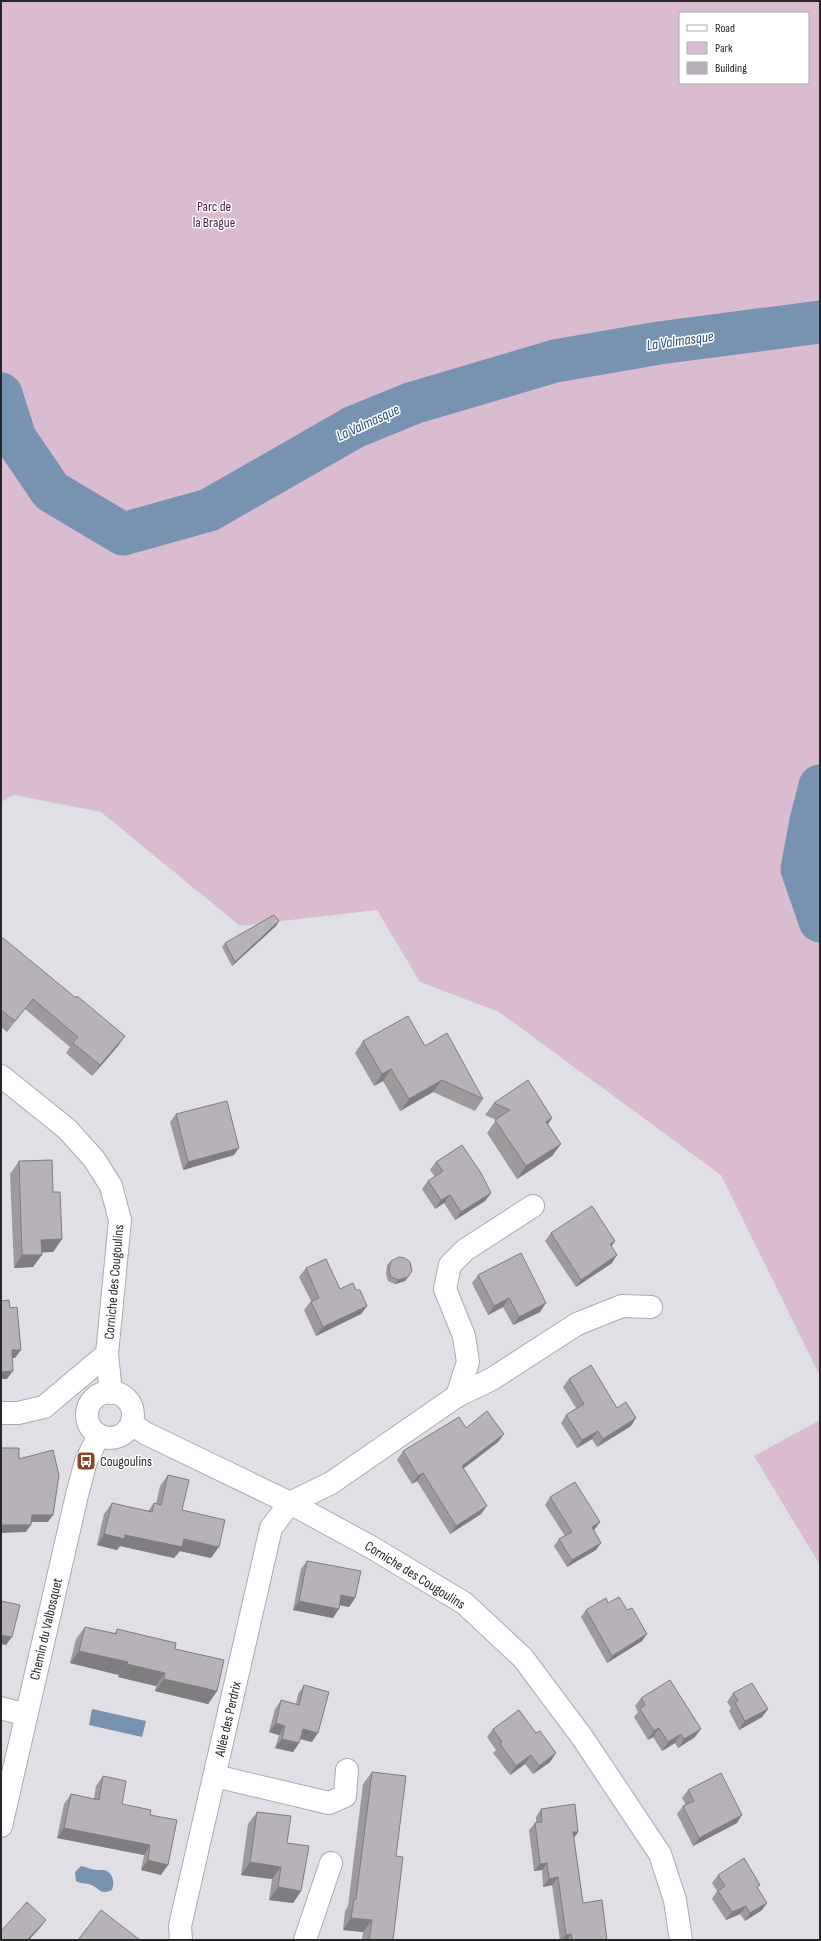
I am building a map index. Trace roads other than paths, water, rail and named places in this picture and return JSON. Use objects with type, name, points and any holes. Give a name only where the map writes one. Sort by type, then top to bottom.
[{"type":"street","name":"Corniche des Cougoulins","points":[[1,1076],[67,1129],[94,1158],[111,1186],[120,1220],[108,1354],[111,1393]]},
{"type":"street","points":[[457,1396],[468,1362],[464,1336],[445,1289],[450,1265],[465,1250],[533,1206]]},
{"type":"street","points":[[290,1503],[331,1483],[457,1396],[492,1379],[577,1324],[622,1306],[651,1307]]},
{"type":"street","points":[[1,1413],[18,1413],[44,1407],[108,1354]]},
{"type":"street","points":[[111,1393],[118,1394],[129,1403],[133,1417],[132,1424],[127,1430],[114,1438],[99,1435],[89,1424],[88,1409],[91,1402],[97,1397],[111,1393]]},
{"type":"street","name":"Corniche des Cougoulins","points":[[132,1424],[145,1433],[290,1503],[371,1547],[464,1603],[523,1658],[582,1737],[660,1854],[675,1900],[681,1940]]},
{"type":"street","name":"Chemin du Valbosquet","points":[[1,1826],[77,1496],[86,1462],[99,1435]]},
{"type":"street","name":"Allée des Perdrix","points":[[182,1940],[180,1926],[271,1528],[290,1503]]},
{"type":"street","points":[[1,1708],[26,1715]]},
{"type":"street","points":[[215,1776],[329,1803],[346,1796],[347,1770]]},
{"type":"street","points":[[306,1940],[331,1863]]},
{"type":"water","points":[[92,1709],[146,1721],[142,1737],[89,1725]]},
{"type":"water","points":[[81,1866],[109,1872],[113,1880],[112,1890],[102,1892],[92,1885],[79,1883],[76,1881],[75,1872]]},
{"type":"waterway","name":"La Valmasque","points":[[1,394],[15,438],[51,491],[123,534],[209,510],[354,427],[413,403],[555,361],[659,343],[820,322]]},
{"type":"waterway","name":"La Valmasque","points":[[820,786],[811,821],[802,869],[820,921]]},
{"type":"place","name":"Cougoulins","points":[[86,1461]]},
{"type":"park label","name":"Parc de la Brague","points":[[214,214]]}]
